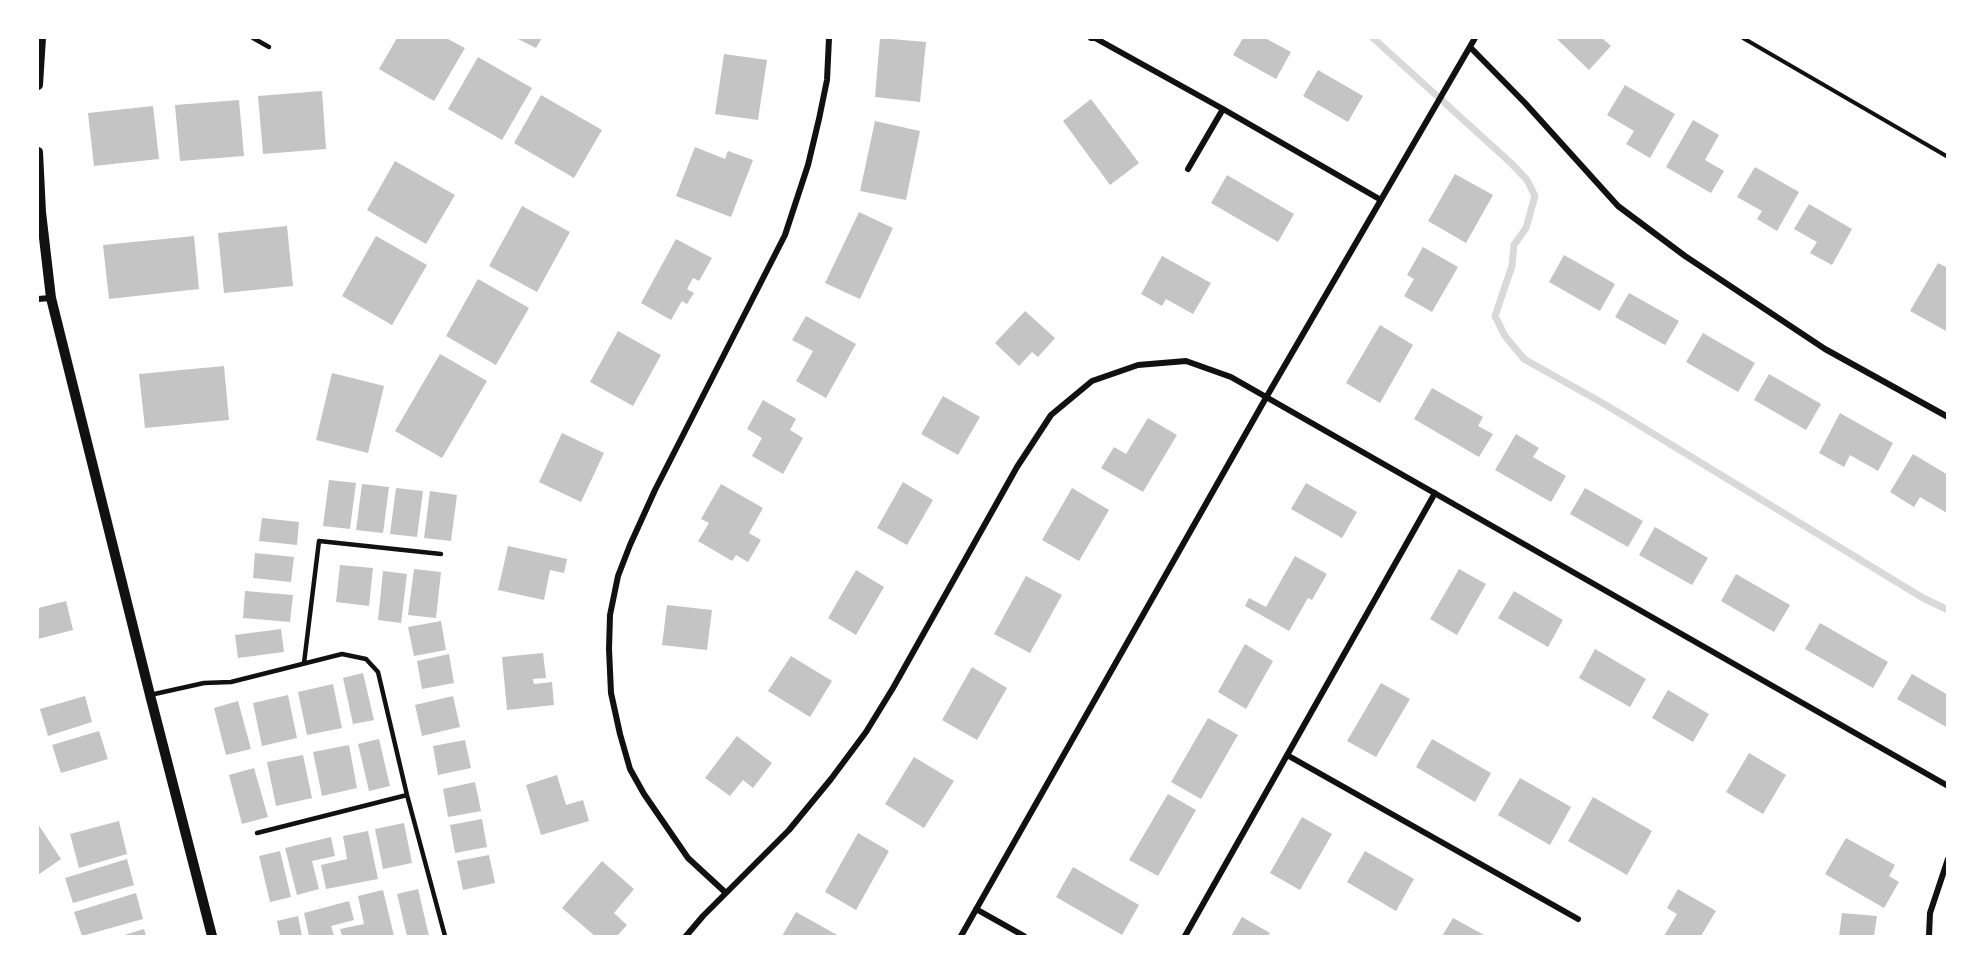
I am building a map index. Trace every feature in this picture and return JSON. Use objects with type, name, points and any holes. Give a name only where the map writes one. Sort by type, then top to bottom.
[{"type":"street","points":[[38,85],[41,38]]},
{"type":"street","points":[[726,893],[688,858],[644,794],[630,769],[611,693],[610,615],[618,576],[630,544],[655,490],[785,235],[808,165],[819,119],[827,80],[829,38]]},
{"type":"street","points":[[1091,38],[1095,38],[1223,109],[1381,200]]},
{"type":"street","points":[[961,936],[1267,396],[1475,38]]},
{"type":"street","points":[[1470,46],[1526,103],[1618,206],[1685,256],[1825,349],[1947,417]]},
{"type":"street","points":[[1188,170],[1223,109]]},
{"type":"street","points":[[38,152],[41,212],[51,298],[212,936]]},
{"type":"street","points":[[38,299],[51,298]]},
{"type":"street","points":[[686,936],[789,830],[866,732],[1017,467],[1051,415],[1092,381],[1138,365],[1186,361],[1231,377],[1947,786]]},
{"type":"street","points":[[1185,936],[1435,493]]},
{"type":"street","points":[[1287,754],[1578,920]]},
{"type":"street","points":[[1929,936],[1930,913],[1947,859]]},
{"type":"street","points":[[976,909],[1024,936]]},
{"type":"lane","points":[[253,38],[269,47]]},
{"type":"lane","points":[[304,663],[319,541],[441,554]]},
{"type":"lane","points":[[150,695],[204,683],[231,682],[342,654],[366,659],[378,672],[444,936]]},
{"type":"lane","points":[[257,833],[407,795]]},
{"type":"path","points":[[1743,38],[1947,157]]},
{"type":"building","points":[[397,38],[446,38],[465,48],[434,101],[379,69]]},
{"type":"building","points":[[516,38],[542,38],[536,48]]},
{"type":"building","points":[[880,38],[926,42],[920,102],[875,97]]},
{"type":"building","points":[[1243,38],[1265,38],[1291,52],[1276,79],[1233,55]]},
{"type":"building","points":[[1556,38],[1602,38],[1611,46],[1589,70]]},
{"type":"building","points":[[724,54],[767,60],[758,120],[715,114]]},
{"type":"building","points":[[478,57],[532,88],[502,140],[448,109]]},
{"type":"building","points":[[1318,70],[1363,96],[1348,122],[1303,96]]},
{"type":"building","points":[[1625,85],[1675,114],[1650,158],[1626,144],[1634,131],[1607,115]]},
{"type":"building","points":[[322,91],[326,149],[263,154],[258,96]]},
{"type":"building","points":[[541,95],[602,130],[574,178],[514,143]]},
{"type":"building","points":[[1091,99],[1139,163],[1110,185],[1063,121]]},
{"type":"building","points":[[239,100],[244,156],[180,161],[175,105]]},
{"type":"building","points":[[153,106],[159,159],[94,166],[88,113]]},
{"type":"building","points":[[1693,120],[1719,135],[1705,160],[1724,171],[1711,193],[1666,167]]},
{"type":"building","points":[[875,121],[920,131],[906,200],[860,191]]},
{"type":"building","points":[[695,147],[725,159],[728,151],[753,160],[731,217],[676,196]]},
{"type":"building","points":[[395,161],[455,195],[426,244],[367,210]]},
{"type":"building","points":[[1755,167],[1799,192],[1777,231],[1757,219],[1762,211],[1737,197]]},
{"type":"building","points":[[1455,174],[1493,195],[1466,243],[1428,221]]},
{"type":"building","points":[[1227,175],[1294,214],[1278,242],[1211,203]]},
{"type":"building","points":[[1809,204],[1852,229],[1832,265],[1810,253],[1817,242],[1794,229]]},
{"type":"building","points":[[522,206],[570,232],[537,292],[489,266]]},
{"type":"building","points":[[859,212],[893,228],[860,299],[825,283]]},
{"type":"building","points":[[287,226],[293,286],[224,293],[218,233]]},
{"type":"building","points":[[194,236],[199,289],[109,299],[103,245]]},
{"type":"building","points":[[376,236],[427,265],[392,325],[342,296]]},
{"type":"building","points":[[676,239],[712,258],[699,281],[693,278],[687,289],[694,293],[687,304],[682,301],[671,320],[641,303]]},
{"type":"building","points":[[1423,247],[1458,267],[1432,312],[1404,296],[1414,279],[1407,275]]},
{"type":"building","points":[[1564,255],[1615,284],[1600,311],[1549,282]]},
{"type":"building","points":[[1162,256],[1211,283],[1193,314],[1166,299],[1162,306],[1141,294]]},
{"type":"building","points":[[1938,263],[1948,268],[1948,332],[1910,311]]},
{"type":"building","points":[[478,279],[529,308],[496,365],[446,336]]},
{"type":"building","points":[[1629,293],[1679,321],[1665,345],[1615,317]]},
{"type":"building","points":[[1025,311],[1055,338],[1038,357],[1032,352],[1019,366],[995,343]]},
{"type":"building","points":[[806,316],[856,344],[826,398],[796,381],[813,351],[792,340]]},
{"type":"building","points":[[1380,325],[1413,345],[1380,403],[1346,383]]},
{"type":"building","points":[[618,331],[661,355],[633,406],[590,382]]},
{"type":"building","points":[[1703,333],[1755,363],[1738,392],[1686,362]]},
{"type":"building","points":[[440,354],[487,381],[442,458],[395,431]]},
{"type":"building","points":[[224,366],[229,420],[145,428],[139,374]]},
{"type":"building","points":[[332,373],[384,386],[368,453],[316,440]]},
{"type":"building","points":[[1769,374],[1821,404],[1806,430],[1754,400]]},
{"type":"building","points":[[1432,388],[1483,417],[1478,426],[1493,434],[1479,457],[1414,419]]},
{"type":"building","points":[[943,396],[980,417],[958,455],[921,434]]},
{"type":"building","points":[[763,400],[796,419],[790,430],[803,438],[783,474],[752,456],[762,438],[747,429]]},
{"type":"building","points":[[1840,413],[1893,443],[1878,471],[1850,455],[1844,467],[1819,453]]},
{"type":"building","points":[[1148,418],[1177,435],[1143,492],[1101,468],[1114,447],[1126,454]]},
{"type":"building","points":[[562,433],[604,453],[581,502],[539,482]]},
{"type":"building","points":[[1516,434],[1539,448],[1533,457],[1566,476],[1551,502],[1495,470]]},
{"type":"building","points":[[1913,454],[1948,475],[1947,513],[1920,497],[1914,507],[1890,492]]},
{"type":"building","points":[[329,480],[356,483],[350,529],[323,526]]},
{"type":"building","points":[[903,482],[933,500],[907,545],[877,528]]},
{"type":"building","points":[[1306,483],[1357,512],[1342,538],[1291,509]]},
{"type":"building","points":[[362,484],[389,487],[383,533],[356,530]]},
{"type":"building","points":[[721,484],[763,508],[749,533],[761,540],[748,562],[736,555],[732,561],[698,541],[709,523],[701,519]]},
{"type":"building","points":[[396,488],[423,491],[417,537],[390,534]]},
{"type":"building","points":[[1072,488],[1109,510],[1079,561],[1042,540]]},
{"type":"building","points":[[1585,488],[1643,521],[1628,547],[1570,514]]},
{"type":"building","points":[[430,491],[457,495],[451,541],[424,538]]},
{"type":"building","points":[[262,518],[299,522],[297,545],[259,541]]},
{"type":"building","points":[[1655,527],[1708,558],[1692,585],[1639,555]]},
{"type":"building","points":[[508,546],[567,559],[564,573],[550,570],[544,600],[498,590]]},
{"type":"building","points":[[255,553],[294,557],[291,582],[253,578]]},
{"type":"building","points":[[1295,556],[1327,574],[1312,600],[1308,598],[1289,631],[1245,606],[1249,598],[1266,607]]},
{"type":"building","points":[[340,565],[373,568],[369,606],[336,602]]},
{"type":"building","points":[[414,569],[441,572],[436,618],[408,615]]},
{"type":"building","points":[[1459,569],[1486,584],[1457,635],[1430,619]]},
{"type":"building","points":[[856,570],[884,587],[856,635],[828,618]]},
{"type":"building","points":[[383,571],[407,574],[401,623],[378,620]]},
{"type":"building","points":[[1736,574],[1790,605],[1774,632],[1721,601]]},
{"type":"building","points":[[1026,576],[1062,595],[1030,653],[994,634]]},
{"type":"building","points":[[245,591],[293,595],[290,622],[243,618]]},
{"type":"building","points":[[1514,591],[1563,620],[1548,647],[1498,618]]},
{"type":"building","points":[[66,601],[73,630],[38,639],[38,608]]},
{"type":"building","points":[[667,605],[712,610],[707,650],[662,645]]},
{"type":"building","points":[[441,621],[446,650],[414,656],[408,627]]},
{"type":"building","points":[[1820,623],[1888,662],[1873,688],[1805,649]]},
{"type":"building","points":[[281,629],[284,652],[238,658],[235,635]]},
{"type":"building","points":[[1245,644],[1273,661],[1246,709],[1218,692]]},
{"type":"building","points":[[1595,649],[1646,679],[1630,707],[1579,678]]},
{"type":"building","points":[[543,653],[546,678],[533,679],[534,684],[552,682],[554,705],[507,710],[502,657]]},
{"type":"building","points":[[449,654],[454,683],[422,689],[417,661]]},
{"type":"building","points":[[791,656],[832,681],[810,717],[768,691]]},
{"type":"building","points":[[972,667],[1007,688],[977,740],[942,720]]},
{"type":"building","points":[[363,673],[374,720],[353,724],[343,678]]},
{"type":"building","points":[[1912,674],[1948,695],[1948,728],[1897,699]]},
{"type":"building","points":[[1381,683],[1410,699],[1376,757],[1347,741]]},
{"type":"building","points":[[333,684],[342,728],[307,735],[298,692]]},
{"type":"building","points":[[1668,690],[1709,714],[1693,742],[1652,718]]},
{"type":"building","points":[[288,695],[297,738],[262,746],[253,703]]},
{"type":"building","points":[[85,696],[92,722],[48,736],[40,709]]},
{"type":"building","points":[[453,696],[460,727],[422,736],[415,705]]},
{"type":"building","points":[[238,701],[251,749],[226,755],[214,708]]},
{"type":"building","points":[[1208,718],[1238,735],[1201,799],[1171,782]]},
{"type":"building","points":[[99,731],[108,759],[61,773],[52,745]]},
{"type":"building","points":[[737,736],[772,763],[753,788],[743,780],[730,796],[705,778]]},
{"type":"building","points":[[379,739],[390,786],[369,791],[358,744]]},
{"type":"building","points":[[1432,739],[1491,773],[1475,802],[1416,767]]},
{"type":"building","points":[[465,740],[471,768],[438,775],[433,746]]},
{"type":"building","points":[[349,745],[357,788],[322,796],[313,752]]},
{"type":"building","points":[[1749,753],[1786,775],[1763,814],[1726,792]]},
{"type":"building","points":[[303,755],[312,798],[276,806],[267,762]]},
{"type":"building","points":[[914,757],[954,781],[924,828],[885,804]]},
{"type":"building","points":[[254,768],[268,817],[242,824],[229,775]]},
{"type":"building","points":[[557,775],[566,805],[583,800],[589,821],[541,835],[526,785]]},
{"type":"building","points":[[1520,778],[1571,807],[1550,845],[1498,815]]},
{"type":"building","points":[[475,782],[481,811],[448,817],[443,789]]},
{"type":"building","points":[[1168,794],[1196,810],[1158,876],[1129,860]]},
{"type":"building","points":[[1593,797],[1652,831],[1627,875],[1568,841]]},
{"type":"building","points":[[1302,817],[1332,834],[1300,890],[1270,873]]},
{"type":"building","points":[[482,819],[487,847],[455,853],[450,825]]},
{"type":"building","points":[[119,821],[127,854],[79,868],[70,834]]},
{"type":"building","points":[[404,823],[412,863],[383,869],[375,829]]},
{"type":"building","points":[[38,824],[61,859],[38,875]]},
{"type":"building","points":[[368,831],[378,879],[326,889],[321,865],[347,859],[343,836]]},
{"type":"building","points":[[858,833],[889,851],[856,910],[825,892]]},
{"type":"building","points":[[331,837],[335,856],[312,861],[319,889],[297,895],[285,848]]},
{"type":"building","points":[[1846,838],[1895,865],[1889,876],[1899,882],[1884,908],[1825,874]]},
{"type":"building","points":[[280,851],[291,897],[270,902],[259,856]]},
{"type":"building","points":[[1365,851],[1414,879],[1396,911],[1347,882]]},
{"type":"building","points":[[489,855],[495,883],[463,890],[457,861]]},
{"type":"building","points":[[127,859],[134,885],[73,903],[65,878]]},
{"type":"building","points":[[602,861],[634,889],[614,913],[627,925],[617,936],[595,936],[562,908]]},
{"type":"building","points":[[1073,867],[1139,905],[1122,935],[1056,897]]},
{"type":"building","points":[[418,889],[429,936],[407,936],[397,894]]},
{"type":"building","points":[[1678,889],[1716,911],[1701,936],[1664,936],[1677,914],[1667,908]]},
{"type":"building","points":[[383,890],[394,936],[342,936],[340,929],[364,924],[358,896]]},
{"type":"building","points":[[136,893],[143,919],[82,936],[74,912]]},
{"type":"building","points":[[349,901],[354,920],[331,926],[334,936],[309,936],[304,913]]},
{"type":"building","points":[[796,912],[839,936],[782,936]]},
{"type":"building","points":[[1842,913],[1877,916],[1874,936],[1839,936]]},
{"type":"building","points":[[298,916],[302,936],[280,936],[277,921]]},
{"type":"building","points":[[1242,917],[1270,933],[1268,936],[1231,936]]},
{"type":"building","points":[[1453,918],[1486,936],[1442,936]]},
{"type":"building","points":[[144,929],[146,936],[121,936]]},
{"type":"waterway","points":[[1373,38],[1511,163],[1527,180],[1535,196],[1526,228],[1514,245],[1512,266],[1495,316],[1505,336],[1524,359],[1606,405],[1923,598],[1948,610]]}]
